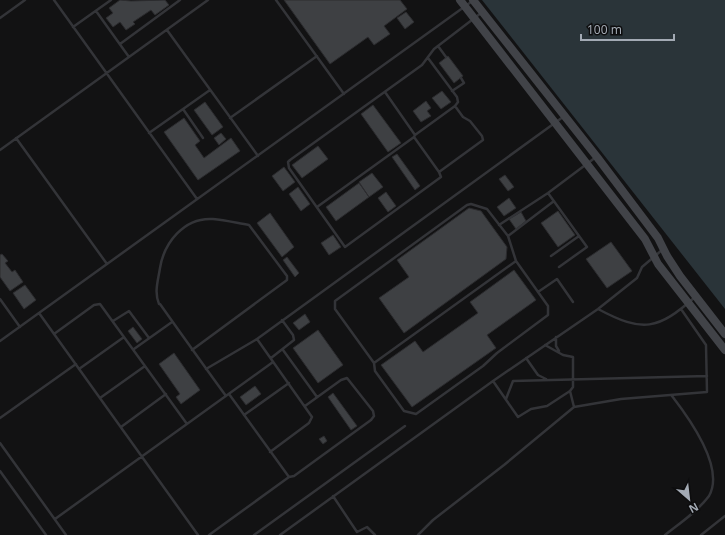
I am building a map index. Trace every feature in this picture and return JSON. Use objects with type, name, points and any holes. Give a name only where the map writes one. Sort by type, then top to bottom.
[{"type":"street","points":[[473,0],[596,156],[664,248],[667,256],[695,296],[725,334]]},
{"type":"street","points":[[462,3],[651,247],[654,257],[725,350]]},
{"type":"lane","points":[[0,18],[25,0]]},
{"type":"lane","points":[[54,0],[197,199]]},
{"type":"lane","points":[[73,27],[111,0]]},
{"type":"lane","points":[[120,44],[180,0]]},
{"type":"lane","points":[[0,150],[208,0]]},
{"type":"lane","points":[[276,0],[344,94]]},
{"type":"lane","points":[[0,341],[344,94],[462,3],[473,0]]},
{"type":"lane","points":[[96,11],[129,57]]},
{"type":"lane","points":[[385,92],[440,172],[440,177],[438,180],[345,247],[288,167],[288,162],[422,65],[438,46],[483,12]]},
{"type":"lane","points":[[167,30],[258,156]]},
{"type":"lane","points":[[438,46],[446,57]]},
{"type":"lane","points":[[230,118],[317,56]]},
{"type":"lane","points":[[317,207],[455,106],[457,100],[428,58]]},
{"type":"lane","points":[[452,92],[464,83],[461,78]]},
{"type":"lane","points":[[150,134],[210,90]]},
{"type":"lane","points":[[440,172],[482,140],[482,136],[470,120],[463,117],[455,106]]},
{"type":"lane","points":[[183,109],[203,138]]},
{"type":"lane","points":[[206,369],[257,339],[564,115]]},
{"type":"lane","points":[[16,138],[107,264]]},
{"type":"lane","points":[[499,225],[548,193],[596,156]]},
{"type":"lane","points":[[548,193],[587,247],[559,267]]},
{"type":"lane","points":[[508,236],[554,202]]},
{"type":"lane","points":[[468,204],[487,209],[499,225],[508,236],[516,261],[548,308],[547,317],[417,414],[404,411],[375,371],[374,363],[335,309],[334,304],[336,299],[468,204]]},
{"type":"lane","points":[[192,350],[287,280],[287,276],[250,226],[211,219],[190,224],[174,236],[162,255],[156,294],[159,304],[192,350],[226,396]]},
{"type":"lane","points":[[551,256],[579,236]]},
{"type":"lane","points":[[280,535],[493,381],[598,309],[637,278],[642,267],[664,248]]},
{"type":"lane","points":[[374,363],[516,261]]},
{"type":"lane","points":[[538,292],[557,279],[573,302]]},
{"type":"lane","points":[[598,309],[616,319],[632,324],[655,324],[664,321],[681,309],[695,296]]},
{"type":"lane","points":[[0,299],[20,327]]},
{"type":"lane","points":[[54,334],[96,304],[102,306],[187,424]]},
{"type":"lane","points":[[418,535],[433,520],[504,465],[574,407],[621,399],[707,392],[706,345],[681,309]]},
{"type":"lane","points":[[113,321],[129,311],[149,338]]},
{"type":"lane","points":[[39,313],[198,535]]},
{"type":"lane","points":[[271,358],[292,343],[294,338],[282,320]]},
{"type":"lane","points":[[133,350],[172,322]]},
{"type":"lane","points":[[79,369],[124,337]]},
{"type":"lane","points":[[493,381],[518,417],[531,409],[548,406],[570,391],[573,387],[573,357],[563,355],[559,351],[556,346],[556,337]]},
{"type":"lane","points":[[257,339],[311,416],[310,422],[270,452]]},
{"type":"lane","points":[[545,345],[559,351]]},
{"type":"lane","points":[[283,350],[317,397]]},
{"type":"lane","points":[[526,358],[538,375],[548,379]]},
{"type":"lane","points":[[55,519],[273,362]]},
{"type":"lane","points":[[0,418],[76,364]]},
{"type":"lane","points":[[100,398],[145,366]]},
{"type":"lane","points":[[506,399],[513,381],[707,376]]},
{"type":"lane","points":[[209,535],[289,477],[294,476],[374,417],[373,411],[348,378],[342,379],[305,406]]},
{"type":"lane","points":[[244,415],[289,383]]},
{"type":"lane","points":[[570,391],[574,407]]},
{"type":"lane","points":[[120,427],[166,394]]},
{"type":"lane","points":[[229,394],[289,477]]},
{"type":"lane","points":[[665,535],[694,512],[710,496],[716,479],[710,456],[692,424],[672,396]]},
{"type":"lane","points":[[254,535],[405,426]]},
{"type":"lane","points":[[0,443],[66,535]]},
{"type":"lane","points":[[0,471],[46,535]]},
{"type":"lane","points":[[333,496],[357,532],[367,527],[375,535]]},
{"type":"lane","points":[[701,535],[725,516]]},
{"type":"shaded area","points":[[482,0],[725,0],[725,309]]},
{"type":"building","points":[[120,0],[165,0],[169,5],[155,15],[151,10],[133,22],[135,24],[126,30],[120,22],[113,27],[106,18],[113,13],[109,8]]},
{"type":"building","points":[[284,0],[400,0],[407,9],[384,26],[390,34],[374,45],[368,37],[330,64]]},
{"type":"building","points":[[406,12],[414,22],[405,29],[397,18]]},
{"type":"building","points":[[448,56],[463,76],[454,83],[439,63]]},
{"type":"building","points":[[442,91],[451,102],[441,109],[432,98]]},
{"type":"building","points":[[426,101],[431,108],[427,111],[431,116],[421,122],[413,111]]},
{"type":"building","points":[[205,102],[223,127],[212,135],[194,110]]},
{"type":"building","points":[[373,105],[401,143],[388,152],[361,114]]},
{"type":"building","points":[[184,118],[200,141],[195,145],[204,158],[231,138],[240,151],[198,180],[164,132]]},
{"type":"building","points":[[221,133],[226,139],[219,145],[214,138]]},
{"type":"building","points":[[318,146],[328,159],[302,178],[292,165]]},
{"type":"building","points":[[397,154],[420,186],[415,190],[392,157]]},
{"type":"building","points":[[284,167],[295,182],[283,191],[272,176]]},
{"type":"building","points":[[372,173],[383,187],[369,197],[359,182]]},
{"type":"building","points":[[505,175],[514,187],[508,191],[499,179]]},
{"type":"building","points":[[359,183],[369,197],[336,221],[326,207]]},
{"type":"building","points":[[298,187],[310,204],[301,211],[289,194]]},
{"type":"building","points":[[386,192],[396,206],[388,212],[378,198]]},
{"type":"building","points":[[509,198],[516,208],[504,216],[497,207]]},
{"type":"building","points":[[469,208],[481,211],[507,247],[506,259],[404,333],[379,298],[409,277],[397,260]]},
{"type":"building","points":[[558,211],[575,235],[558,247],[541,223]]},
{"type":"building","points":[[521,212],[526,221],[516,229],[509,219]]},
{"type":"building","points":[[270,213],[294,247],[282,257],[257,223]]},
{"type":"building","points":[[333,235],[341,247],[329,255],[321,243]]},
{"type":"building","points":[[611,242],[632,271],[607,288],[586,259]]},
{"type":"building","points":[[2,254],[8,261],[5,263],[12,272],[15,270],[23,282],[10,291],[0,277],[0,255]]},
{"type":"building","points":[[287,257],[299,273],[295,277],[283,260]]},
{"type":"building","points":[[514,270],[536,300],[487,335],[496,348],[412,407],[381,365],[415,341],[423,352],[478,313],[470,302]]},
{"type":"building","points":[[25,285],[36,300],[24,309],[13,293]]},
{"type":"building","points":[[305,314],[310,322],[299,330],[293,323]]},
{"type":"building","points":[[133,327],[142,339],[137,343],[128,331]]},
{"type":"building","points":[[318,330],[343,365],[318,383],[293,348]]},
{"type":"building","points":[[174,353],[200,390],[181,404],[176,397],[180,394],[159,364]]},
{"type":"building","points":[[255,386],[261,394],[246,405],[240,397]]},
{"type":"building","points":[[333,393],[357,426],[351,430],[328,397]]},
{"type":"building","points":[[324,436],[327,441],[323,444],[319,439]]}]
